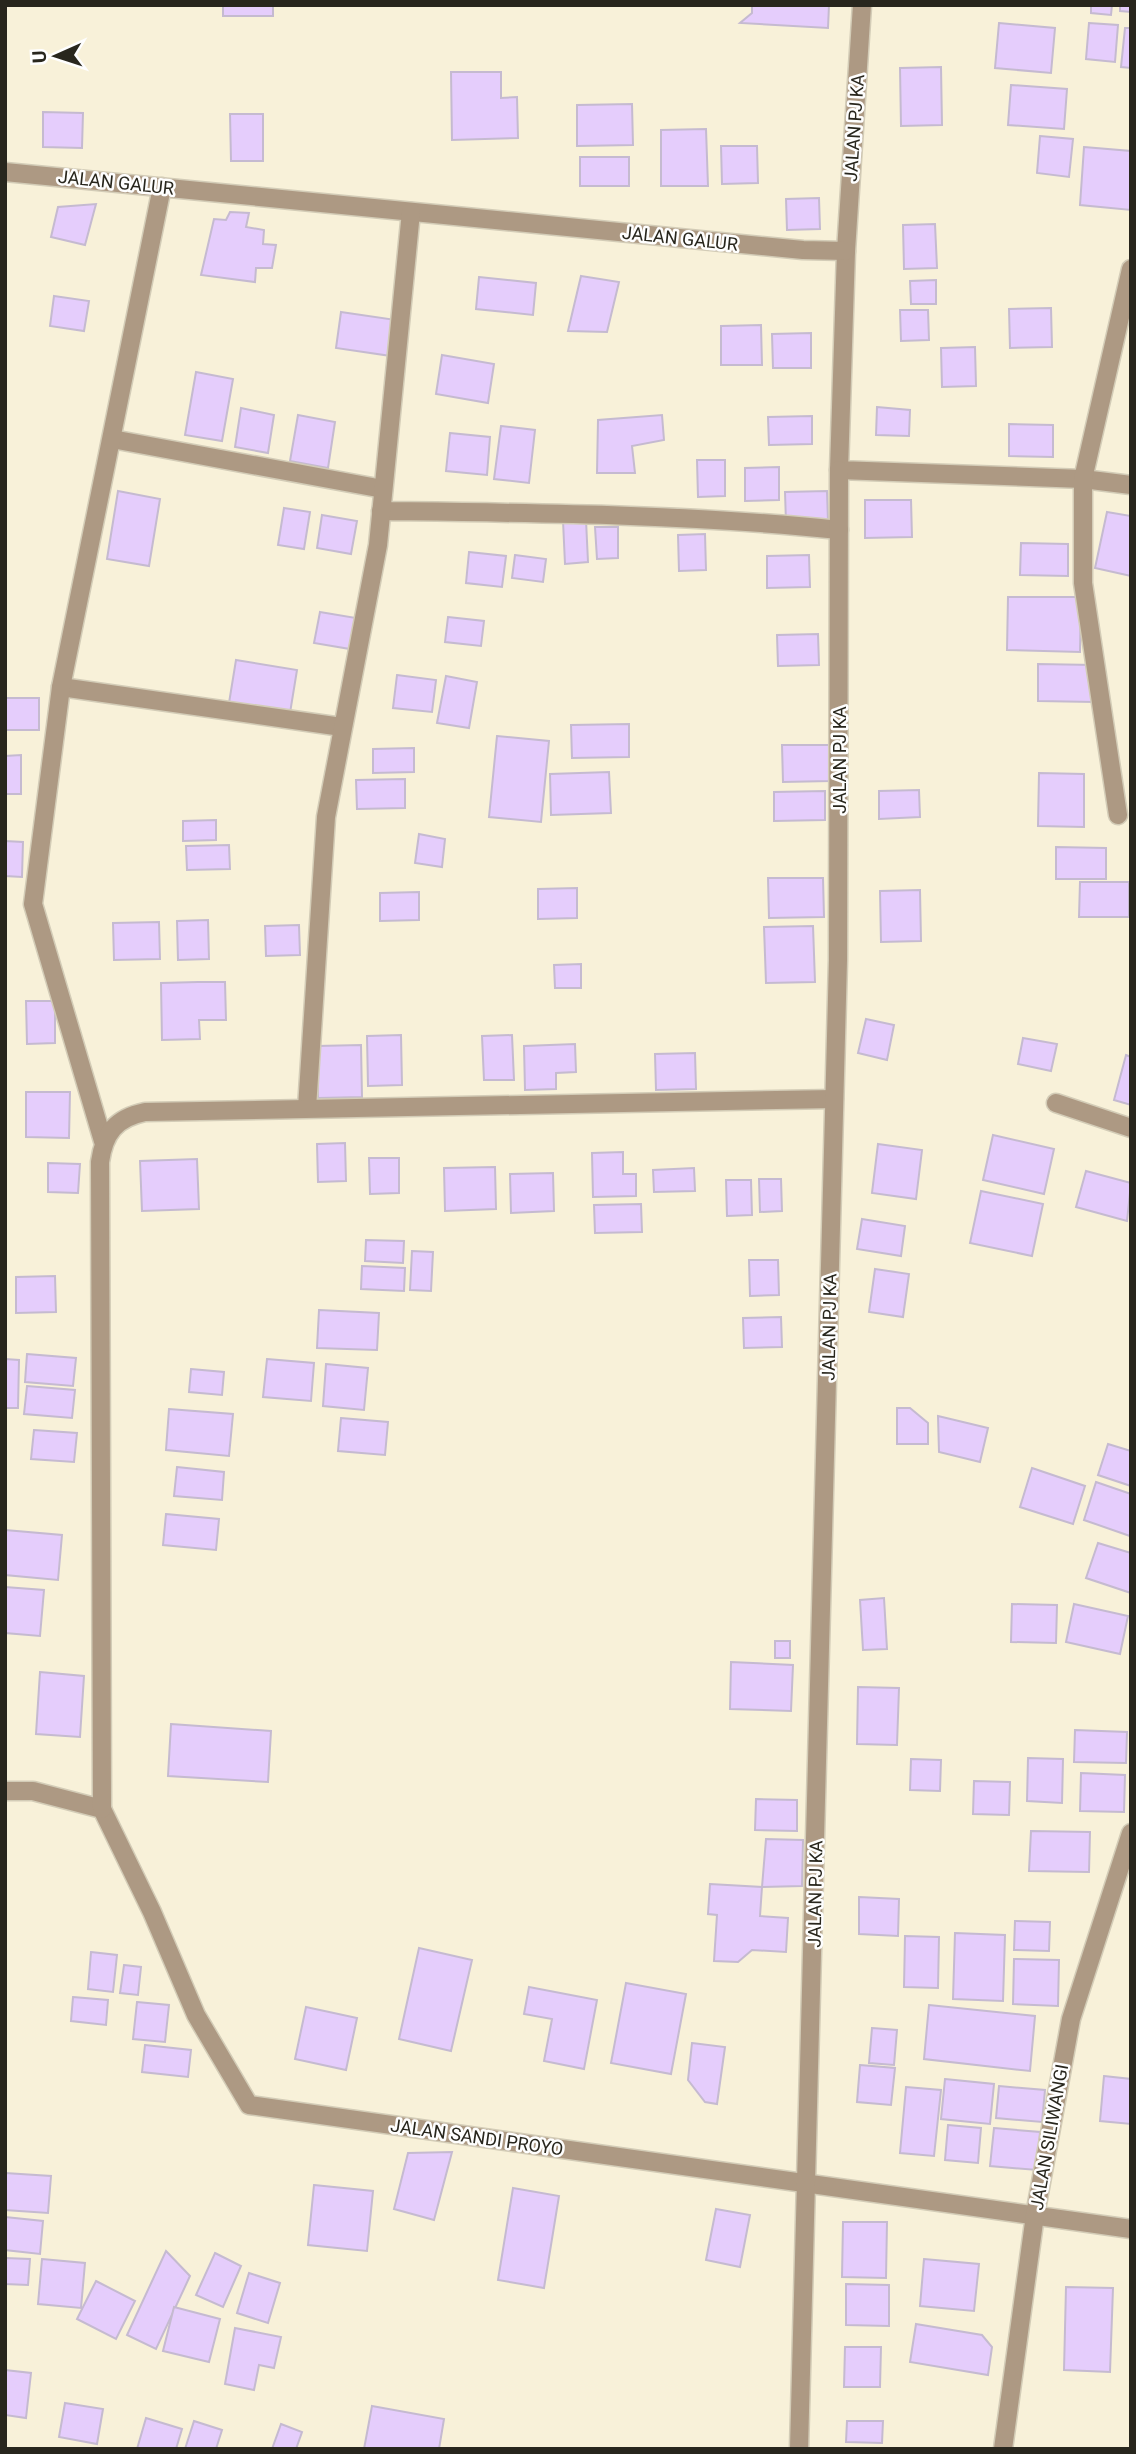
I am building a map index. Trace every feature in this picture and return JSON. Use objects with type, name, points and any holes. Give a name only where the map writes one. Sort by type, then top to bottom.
[{"type":"street","name":"JALAN PJ KA","points":[[846,251],[862,5]]},
{"type":"street","name":"JALAN GALUR","points":[[5,172],[803,250],[846,251]]},
{"type":"street","points":[[5,1791],[33,1791],[102,1810],[100,1162],[103,1141],[33,904],[61,687],[162,187]]},
{"type":"street","points":[[307,1108],[326,817],[378,545],[411,212]]},
{"type":"street","points":[[846,251],[839,470],[1083,479],[1131,485]]},
{"type":"street","points":[[1118,815],[1083,583],[1083,479],[1131,269]]},
{"type":"street","points":[[112,439],[383,489]]},
{"type":"street","name":"JALAN PJ KA","points":[[799,2449],[808,2183],[834,1099],[839,470]]},
{"type":"street","points":[[381,511],[639,515],[744,520],[839,530]]},
{"type":"street","points":[[61,687],[342,727]]},
{"type":"street","points":[[103,1141],[114,1125],[129,1115],[145,1112],[834,1099]]},
{"type":"street","points":[[1056,1103],[1131,1128]]},
{"type":"street","name":"JALAN SANDI PROYO","points":[[102,1810],[152,1912],[196,2015],[249,2105],[1131,2229]]},
{"type":"street","name":"JALAN SILIWANGI","points":[[1003,2449],[1034,2215],[1070,2019],[1131,1833]]},
{"type":"building","points":[[223,5],[273,5],[273,16],[223,16]]},
{"type":"building","points":[[752,5],[829,5],[828,28],[740,23],[752,13]]},
{"type":"building","points":[[1091,5],[1112,5],[1111,15],[1091,13]]},
{"type":"building","points":[[1120,5],[1131,5],[1131,12],[1120,11]]},
{"type":"building","points":[[999,23],[1055,28],[1051,73],[995,68]]},
{"type":"building","points":[[1089,23],[1118,25],[1115,62],[1086,59]]},
{"type":"building","points":[[1125,28],[1131,28],[1131,68],[1121,67]]},
{"type":"building","points":[[941,67],[942,125],[901,126],[900,68]]},
{"type":"building","points":[[451,72],[501,72],[501,98],[517,97],[518,138],[452,140]]},
{"type":"building","points":[[1011,85],[1067,89],[1064,129],[1008,125]]},
{"type":"building","points":[[632,104],[633,145],[577,146],[577,105]]},
{"type":"building","points":[[43,112],[83,113],[82,148],[43,147]]},
{"type":"building","points":[[230,114],[263,114],[263,161],[231,161]]},
{"type":"building","points":[[706,129],[708,186],[661,186],[661,130]]},
{"type":"building","points":[[1040,136],[1073,139],[1069,177],[1037,173]]},
{"type":"building","points":[[721,146],[757,146],[758,183],[722,184]]},
{"type":"building","points":[[1084,147],[1131,151],[1131,210],[1080,205]]},
{"type":"building","points":[[580,157],[629,157],[629,186],[580,186]]},
{"type":"building","points":[[819,198],[820,229],[787,230],[786,199]]},
{"type":"building","points":[[96,204],[85,245],[51,237],[58,207]]},
{"type":"building","points":[[230,212],[249,213],[246,227],[264,230],[263,244],[276,245],[272,268],[256,268],[255,282],[201,275],[214,219],[226,220]]},
{"type":"building","points":[[935,224],[937,268],[904,269],[903,225]]},
{"type":"building","points":[[581,276],[619,282],[607,332],[568,331]]},
{"type":"building","points":[[479,277],[536,283],[533,315],[476,309]]},
{"type":"building","points":[[936,280],[936,304],[911,304],[910,281]]},
{"type":"building","points":[[54,296],[89,301],[84,331],[50,326]]},
{"type":"building","points":[[1051,308],[1052,347],[1010,348],[1009,309]]},
{"type":"building","points":[[900,310],[928,310],[929,340],[901,341]]},
{"type":"building","points":[[341,312],[396,320],[391,356],[336,348]]},
{"type":"building","points":[[761,325],[762,365],[721,365],[721,326]]},
{"type":"building","points":[[811,333],[811,368],[773,368],[772,334]]},
{"type":"building","points":[[975,347],[976,386],[942,387],[941,348]]},
{"type":"building","points":[[442,355],[494,364],[488,403],[436,394]]},
{"type":"building","points":[[196,372],[233,379],[222,441],[185,435]]},
{"type":"building","points":[[877,407],[910,410],[909,436],[876,435]]},
{"type":"building","points":[[241,408],[274,415],[268,453],[235,447]]},
{"type":"building","points":[[298,415],[335,422],[328,468],[290,461]]},
{"type":"building","points":[[662,415],[664,440],[632,446],[635,473],[597,473],[598,420]]},
{"type":"building","points":[[812,416],[812,444],[769,445],[768,417]]},
{"type":"building","points":[[1009,424],[1053,425],[1053,457],[1009,456]]},
{"type":"building","points":[[501,426],[535,430],[529,483],[494,479]]},
{"type":"building","points":[[450,433],[490,437],[487,475],[446,471]]},
{"type":"building","points":[[697,460],[725,460],[725,496],[698,497]]},
{"type":"building","points":[[779,467],[779,500],[745,501],[745,468]]},
{"type":"building","points":[[118,491],[160,499],[149,566],[107,559]]},
{"type":"building","points":[[827,491],[828,522],[786,523],[785,492]]},
{"type":"building","points":[[865,500],[911,500],[912,537],[865,538]]},
{"type":"building","points":[[284,508],[310,512],[304,549],[278,545]]},
{"type":"building","points":[[1107,512],[1131,516],[1131,576],[1095,568]]},
{"type":"building","points":[[322,515],[357,521],[351,554],[317,548]]},
{"type":"building","points":[[586,520],[588,562],[565,564],[563,521]]},
{"type":"building","points":[[595,527],[618,527],[618,558],[597,559]]},
{"type":"building","points":[[705,534],[706,570],[679,571],[678,535]]},
{"type":"building","points":[[1021,543],[1068,544],[1068,576],[1020,575]]},
{"type":"building","points":[[469,552],[506,556],[502,587],[466,583]]},
{"type":"building","points":[[515,555],[546,559],[543,582],[512,578]]},
{"type":"building","points":[[809,555],[810,587],[767,588],[767,556]]},
{"type":"building","points":[[1008,597],[1081,597],[1080,652],[1007,650]]},
{"type":"building","points":[[320,612],[356,618],[350,649],[314,643]]},
{"type":"building","points":[[448,617],[484,621],[481,646],[445,642]]},
{"type":"building","points":[[818,634],[819,665],[778,666],[777,635]]},
{"type":"building","points":[[236,660],[297,670],[290,713],[229,703]]},
{"type":"building","points":[[1038,664],[1094,665],[1094,702],[1038,701]]},
{"type":"building","points":[[397,675],[436,680],[432,712],[393,708]]},
{"type":"building","points":[[446,676],[477,682],[469,728],[437,723]]},
{"type":"building","points":[[5,698],[39,698],[39,730],[5,730]]},
{"type":"building","points":[[629,724],[629,757],[572,758],[571,725]]},
{"type":"building","points":[[497,736],[549,741],[541,822],[489,817]]},
{"type":"building","points":[[782,745],[830,745],[830,781],[783,782]]},
{"type":"building","points":[[414,748],[414,772],[373,773],[373,749]]},
{"type":"building","points":[[21,755],[21,794],[5,794],[5,756]]},
{"type":"building","points":[[609,772],[611,813],[551,815],[550,774]]},
{"type":"building","points":[[1039,773],[1084,774],[1084,827],[1038,826]]},
{"type":"building","points":[[405,779],[405,808],[357,809],[356,780]]},
{"type":"building","points":[[919,790],[920,817],[879,819],[879,791]]},
{"type":"building","points":[[825,791],[825,820],[774,821],[774,792]]},
{"type":"building","points":[[216,820],[216,840],[183,841],[183,821]]},
{"type":"building","points":[[419,834],[445,839],[442,867],[415,863]]},
{"type":"building","points":[[5,841],[23,842],[22,877],[5,876]]},
{"type":"building","points":[[229,845],[230,869],[187,870],[186,846]]},
{"type":"building","points":[[1056,847],[1106,848],[1106,879],[1056,879]]},
{"type":"building","points":[[768,878],[823,878],[824,917],[769,918]]},
{"type":"building","points":[[1080,882],[1129,882],[1129,917],[1079,917]]},
{"type":"building","points":[[577,888],[577,918],[538,919],[538,889]]},
{"type":"building","points":[[920,890],[921,941],[881,942],[880,891]]},
{"type":"building","points":[[419,892],[419,920],[380,921],[380,893]]},
{"type":"building","points":[[208,920],[209,959],[178,960],[177,921]]},
{"type":"building","points":[[159,922],[160,959],[114,960],[113,923]]},
{"type":"building","points":[[299,925],[300,955],[266,956],[265,926]]},
{"type":"building","points":[[813,926],[815,982],[766,983],[764,927]]},
{"type":"building","points":[[581,964],[581,988],[555,988],[554,965]]},
{"type":"building","points":[[225,982],[226,1020],[199,1020],[200,1039],[162,1040],[161,983]]},
{"type":"building","points":[[26,1001],[55,1001],[55,1043],[27,1044]]},
{"type":"building","points":[[866,1019],[894,1025],[887,1060],[858,1053]]},
{"type":"building","points":[[401,1035],[402,1085],[368,1086],[367,1036]]},
{"type":"building","points":[[512,1035],[514,1080],[484,1080],[482,1036]]},
{"type":"building","points":[[1023,1038],[1057,1044],[1051,1071],[1018,1064]]},
{"type":"building","points":[[575,1044],[576,1072],[556,1073],[556,1089],[525,1090],[524,1046]]},
{"type":"building","points":[[361,1045],[362,1097],[318,1098],[317,1046]]},
{"type":"building","points":[[695,1053],[696,1089],[656,1090],[655,1054]]},
{"type":"building","points":[[1126,1055],[1131,1057],[1131,1105],[1114,1100]]},
{"type":"building","points":[[26,1092],[70,1092],[69,1138],[26,1137]]},
{"type":"building","points":[[993,1135],[1054,1149],[1044,1194],[983,1180]]},
{"type":"building","points":[[345,1143],[346,1181],[318,1182],[317,1144]]},
{"type":"building","points":[[878,1144],[922,1150],[916,1199],[872,1193]]},
{"type":"building","points":[[623,1152],[623,1174],[636,1174],[636,1196],[593,1197],[592,1153]]},
{"type":"building","points":[[369,1158],[399,1158],[399,1193],[370,1194]]},
{"type":"building","points":[[197,1159],[199,1209],[142,1211],[140,1161]]},
{"type":"building","points":[[48,1163],[80,1164],[78,1193],[48,1192]]},
{"type":"building","points":[[495,1167],[496,1209],[445,1211],[444,1168]]},
{"type":"building","points":[[694,1168],[695,1191],[654,1192],[653,1170]]},
{"type":"building","points":[[1086,1171],[1131,1183],[1127,1221],[1076,1207]]},
{"type":"building","points":[[553,1173],[554,1211],[511,1213],[510,1174]]},
{"type":"building","points":[[759,1179],[781,1179],[782,1211],[760,1212]]},
{"type":"building","points":[[726,1180],[751,1180],[752,1215],[727,1216]]},
{"type":"building","points":[[981,1191],[1043,1204],[1032,1256],[970,1243]]},
{"type":"building","points":[[641,1204],[642,1232],[595,1233],[594,1205]]},
{"type":"building","points":[[862,1219],[905,1226],[901,1256],[857,1249]]},
{"type":"building","points":[[366,1240],[404,1241],[403,1263],[365,1261]]},
{"type":"building","points":[[412,1251],[433,1252],[431,1291],[410,1290]]},
{"type":"building","points":[[749,1260],[778,1260],[779,1295],[750,1296]]},
{"type":"building","points":[[362,1266],[405,1268],[404,1291],[361,1289]]},
{"type":"building","points":[[875,1269],[909,1274],[903,1317],[869,1312]]},
{"type":"building","points":[[55,1276],[56,1312],[16,1313],[16,1277]]},
{"type":"building","points":[[319,1310],[379,1313],[377,1350],[317,1348]]},
{"type":"building","points":[[781,1317],[782,1347],[744,1348],[743,1318]]},
{"type":"building","points":[[27,1354],[76,1358],[73,1386],[25,1382]]},
{"type":"building","points":[[5,1359],[19,1360],[18,1408],[5,1408]]},
{"type":"building","points":[[267,1359],[314,1363],[311,1401],[263,1397]]},
{"type":"building","points":[[326,1364],[368,1368],[364,1410],[323,1406]]},
{"type":"building","points":[[191,1369],[224,1372],[222,1395],[189,1392]]},
{"type":"building","points":[[27,1386],[75,1390],[72,1418],[24,1414]]},
{"type":"building","points":[[897,1408],[910,1408],[928,1423],[928,1444],[897,1444]]},
{"type":"building","points":[[169,1409],[233,1414],[229,1456],[166,1450]]},
{"type":"building","points":[[938,1416],[988,1428],[980,1462],[939,1452]]},
{"type":"building","points":[[341,1418],[388,1422],[385,1455],[338,1451]]},
{"type":"building","points":[[34,1430],[77,1433],[74,1462],[31,1459]]},
{"type":"building","points":[[1108,1444],[1131,1451],[1131,1486],[1098,1475]]},
{"type":"building","points":[[177,1467],[224,1472],[222,1500],[174,1496]]},
{"type":"building","points":[[1032,1468],[1085,1486],[1073,1524],[1020,1507]]},
{"type":"building","points":[[1096,1482],[1131,1494],[1130,1536],[1084,1520]]},
{"type":"building","points":[[166,1514],[219,1519],[216,1550],[163,1545]]},
{"type":"building","points":[[5,1530],[62,1535],[58,1580],[5,1575]]},
{"type":"building","points":[[1098,1543],[1131,1553],[1131,1593],[1086,1578]]},
{"type":"building","points":[[5,1587],[44,1590],[40,1636],[5,1633]]},
{"type":"building","points":[[884,1598],[887,1649],[863,1650],[860,1600]]},
{"type":"building","points":[[1012,1604],[1057,1605],[1056,1643],[1011,1642]]},
{"type":"building","points":[[1074,1604],[1128,1616],[1120,1654],[1066,1642]]},
{"type":"building","points":[[775,1641],[790,1641],[790,1658],[775,1658]]},
{"type":"building","points":[[731,1662],[793,1665],[791,1711],[730,1709]]},
{"type":"building","points":[[40,1672],[84,1676],[80,1737],[36,1734]]},
{"type":"building","points":[[858,1687],[899,1688],[897,1745],[857,1744]]},
{"type":"building","points":[[171,1724],[271,1731],[268,1782],[168,1776]]},
{"type":"building","points":[[1075,1730],[1127,1732],[1126,1763],[1074,1762]]},
{"type":"building","points":[[1028,1758],[1063,1759],[1062,1803],[1027,1801]]},
{"type":"building","points":[[911,1759],[941,1760],[940,1791],[910,1790]]},
{"type":"building","points":[[1081,1773],[1125,1775],[1124,1812],[1080,1811]]},
{"type":"building","points":[[974,1781],[1010,1782],[1009,1815],[973,1814]]},
{"type":"building","points":[[756,1799],[797,1800],[797,1831],[755,1830]]},
{"type":"building","points":[[1031,1831],[1090,1832],[1089,1872],[1029,1871]]},
{"type":"building","points":[[766,1839],[803,1840],[802,1886],[762,1887]]},
{"type":"building","points":[[710,1884],[762,1887],[760,1916],[788,1918],[786,1952],[752,1950],[738,1962],[714,1961],[717,1915],[708,1914]]},
{"type":"building","points":[[859,1897],[899,1899],[898,1936],[859,1934]]},
{"type":"building","points":[[1015,1921],[1050,1922],[1049,1951],[1014,1950]]},
{"type":"building","points":[[955,1933],[1005,1935],[1003,2001],[953,1999]]},
{"type":"building","points":[[905,1936],[939,1937],[938,1988],[904,1987]]},
{"type":"building","points":[[419,1948],[472,1960],[451,2051],[399,2039]]},
{"type":"building","points":[[91,1952],[117,1955],[113,1992],[88,1989]]},
{"type":"building","points":[[1014,1959],[1059,1960],[1058,2006],[1013,2004]]},
{"type":"building","points":[[124,1965],[141,1967],[138,1995],[120,1993]]},
{"type":"building","points":[[626,1983],[686,1994],[671,2074],[611,2063]]},
{"type":"building","points":[[529,1987],[597,2000],[584,2069],[544,2061],[552,2019],[524,2014]]},
{"type":"building","points":[[73,1997],[108,2000],[106,2025],[71,2021]]},
{"type":"building","points":[[137,2002],[169,2005],[165,2042],[133,2039]]},
{"type":"building","points":[[929,2005],[1035,2016],[1030,2071],[924,2059]]},
{"type":"building","points":[[306,2007],[357,2018],[346,2070],[295,2059]]},
{"type":"building","points":[[872,2028],[897,2030],[894,2065],[869,2063]]},
{"type":"building","points":[[692,2043],[725,2047],[717,2104],[705,2102],[688,2080]]},
{"type":"building","points":[[145,2045],[191,2050],[188,2077],[142,2072]]},
{"type":"building","points":[[860,2065],[895,2068],[891,2105],[857,2102]]},
{"type":"building","points":[[1104,2076],[1131,2079],[1131,2124],[1100,2121]]},
{"type":"building","points":[[945,2079],[994,2084],[990,2124],[941,2119]]},
{"type":"building","points":[[999,2086],[1045,2090],[1042,2122],[996,2118]]},
{"type":"building","points":[[906,2087],[941,2090],[934,2156],[900,2153]]},
{"type":"building","points":[[948,2125],[981,2128],[978,2163],[945,2160]]},
{"type":"building","points":[[994,2128],[1040,2132],[1037,2170],[990,2166]]},
{"type":"building","points":[[452,2152],[434,2220],[394,2209],[408,2153]]},
{"type":"building","points":[[5,2173],[51,2176],[48,2213],[5,2210]]},
{"type":"building","points":[[314,2185],[373,2191],[367,2251],[308,2245]]},
{"type":"building","points":[[513,2188],[559,2196],[544,2288],[498,2280]]},
{"type":"building","points":[[716,2209],[750,2215],[740,2267],[706,2260]]},
{"type":"building","points":[[5,2217],[43,2221],[40,2254],[5,2250]]},
{"type":"building","points":[[843,2222],[887,2222],[886,2278],[842,2277]]},
{"type":"building","points":[[166,2251],[190,2276],[156,2349],[127,2335]]},
{"type":"building","points":[[215,2253],[241,2266],[223,2307],[196,2295]]},
{"type":"building","points":[[5,2258],[30,2259],[28,2285],[5,2284]]},
{"type":"building","points":[[42,2259],[85,2263],[81,2308],[38,2304]]},
{"type":"building","points":[[924,2259],[979,2264],[974,2311],[920,2306]]},
{"type":"building","points":[[249,2273],[280,2283],[268,2323],[237,2313]]},
{"type":"building","points":[[96,2281],[135,2301],[116,2339],[77,2319]]},
{"type":"building","points":[[846,2284],[889,2285],[889,2326],[846,2325]]},
{"type":"building","points":[[1066,2287],[1113,2288],[1110,2372],[1064,2370]]},
{"type":"building","points":[[174,2307],[220,2319],[209,2362],[163,2351]]},
{"type":"building","points":[[916,2324],[982,2335],[992,2347],[988,2375],[910,2362]]},
{"type":"building","points":[[235,2328],[281,2337],[274,2368],[259,2365],[254,2390],[225,2384]]},
{"type":"building","points":[[845,2347],[881,2347],[880,2387],[844,2387]]},
{"type":"building","points":[[5,2370],[31,2373],[26,2418],[5,2415]]},
{"type":"building","points":[[65,2403],[103,2409],[97,2444],[59,2437]]},
{"type":"building","points":[[372,2406],[444,2419],[439,2449],[364,2449]]},
{"type":"building","points":[[146,2418],[182,2429],[176,2449],[137,2449]]},
{"type":"building","points":[[194,2421],[222,2430],[216,2449],[185,2449]]},
{"type":"building","points":[[847,2421],[883,2421],[882,2443],[846,2442]]},
{"type":"building","points":[[281,2424],[302,2432],[296,2449],[272,2449]]}]
